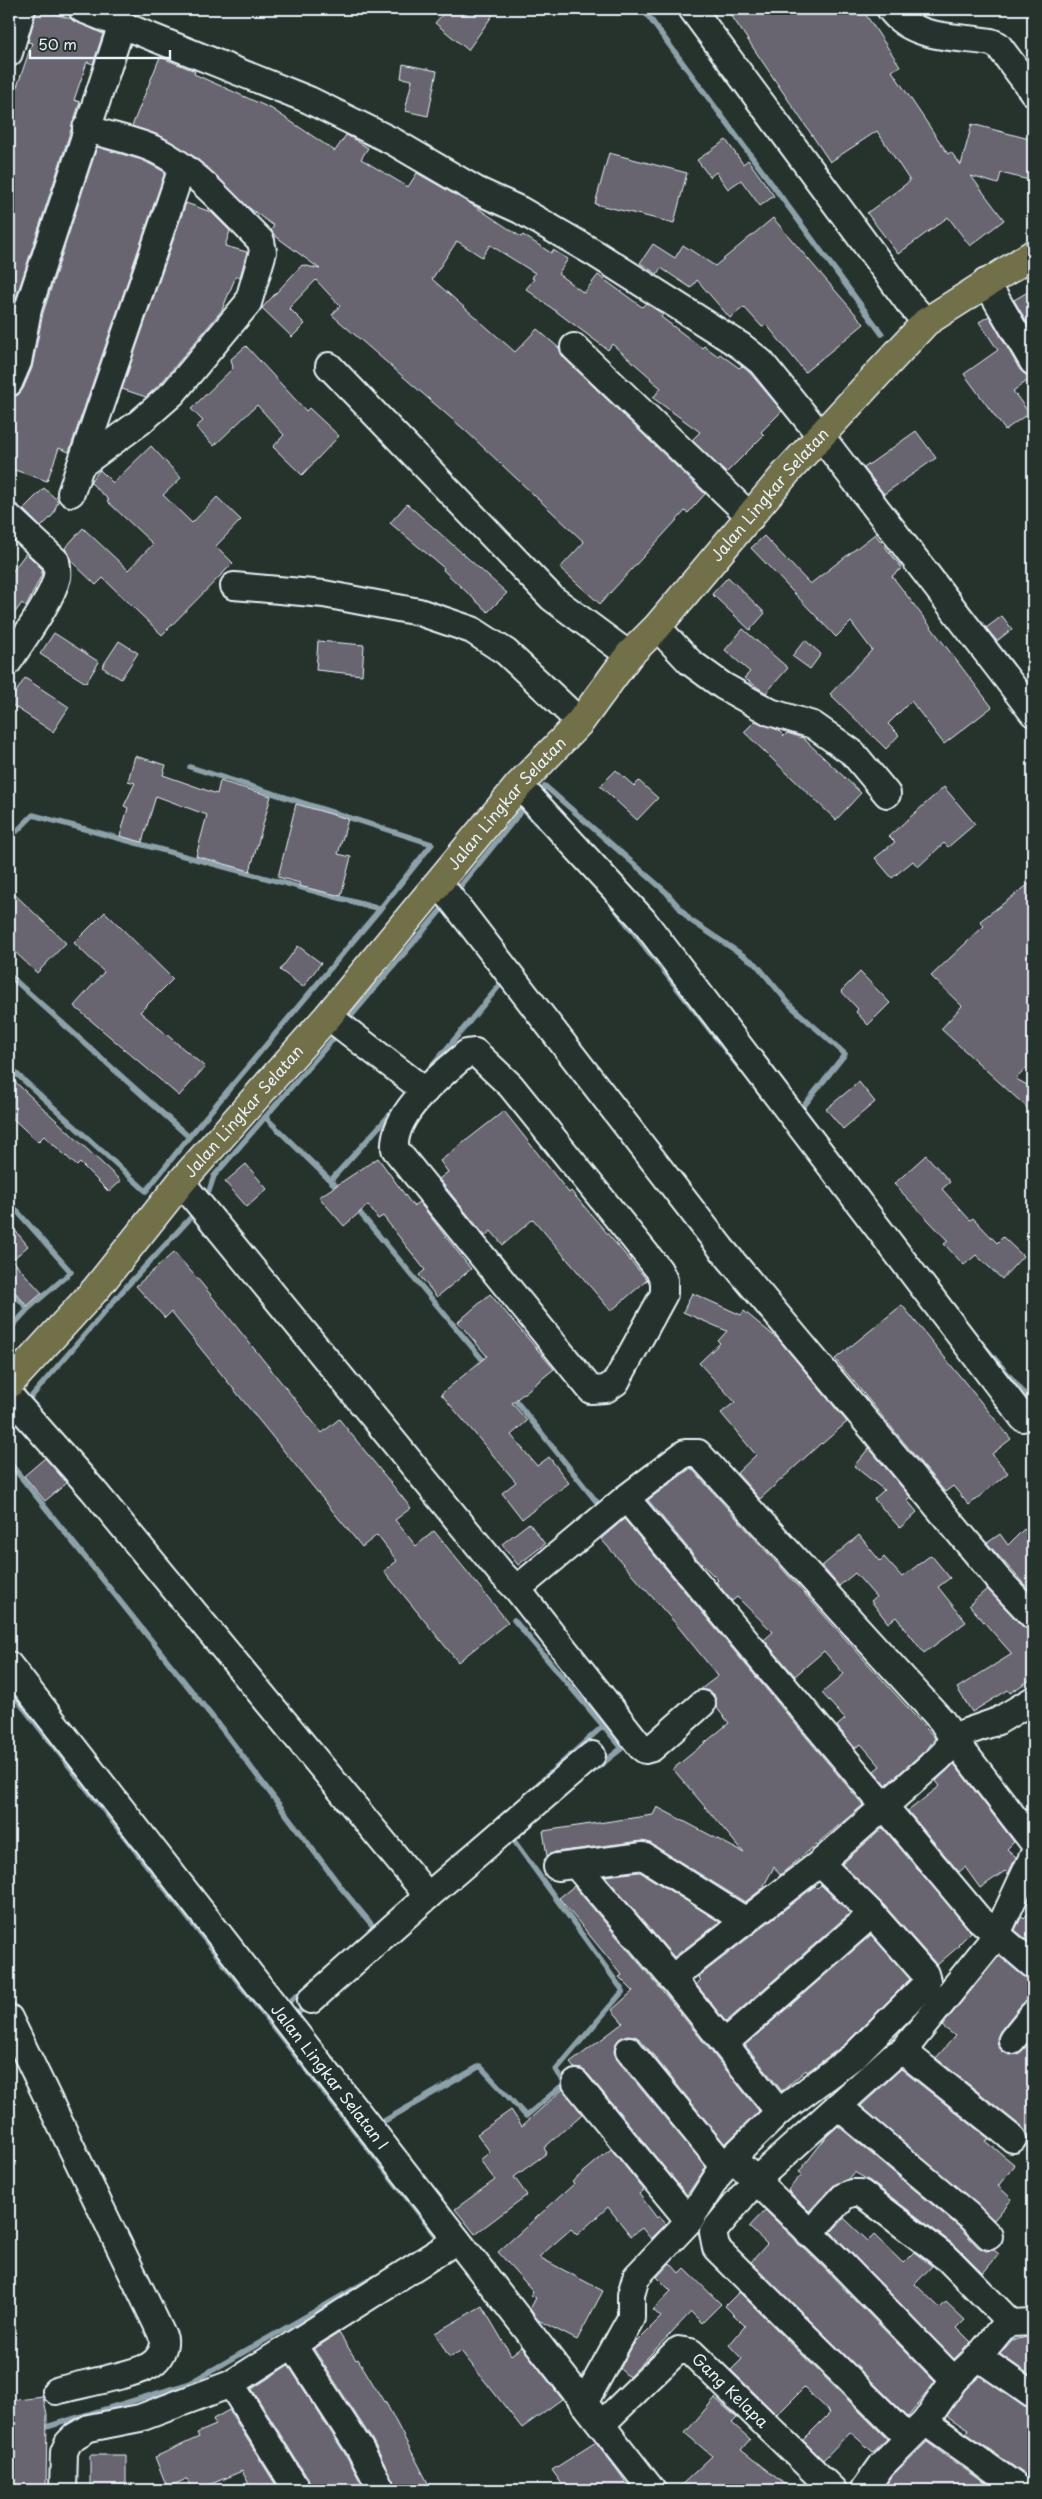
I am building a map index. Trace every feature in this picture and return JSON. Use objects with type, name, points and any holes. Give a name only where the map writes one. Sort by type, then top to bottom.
[{"type":"highway","name":"Jalan Lingkar Selatan","points":[[9,1384],[96,1289],[181,1182],[328,1016],[519,785],[580,722],[629,655],[657,627],[820,435],[926,322],[986,282],[1033,254]]},
{"type":"street","points":[[9,53],[22,9]]},
{"type":"street","points":[[82,9],[309,100],[394,142],[476,190],[520,210],[596,254],[741,346],[761,362],[820,435],[1033,714]]},
{"type":"street","points":[[692,9],[909,303],[926,322]]},
{"type":"street","points":[[890,9],[904,22],[921,33],[982,40],[998,45],[1033,92]]},
{"type":"street","points":[[9,384],[18,362],[19,306],[86,128],[122,24]]},
{"type":"street","points":[[81,465],[140,422],[173,393],[248,303],[263,252],[261,241],[204,185],[182,168],[156,150],[86,128]]},
{"type":"street","points":[[71,492],[182,168]]},
{"type":"street","points":[[986,282],[1033,362]]},
{"type":"street","points":[[574,347],[751,517]]},
{"type":"street","points":[[329,366],[552,598],[629,655]]},
{"type":"street","points":[[9,516],[56,561],[57,576],[50,594],[9,661]]},
{"type":"street","points":[[234,586],[334,596],[419,612],[472,630],[506,652],[580,722]]},
{"type":"street","points":[[657,627],[690,662],[724,686],[770,712],[813,725],[853,753],[887,794]]},
{"type":"street","points":[[519,785],[643,920],[1023,1418]]},
{"type":"street","points":[[439,883],[721,1248],[985,1565],[1033,1616]]},
{"type":"street","points":[[328,1016],[425,1091]]},
{"type":"street","points":[[475,1052],[511,1086],[658,1270],[664,1280],[664,1294],[616,1382],[606,1390],[591,1390],[395,1149],[394,1137],[404,1118],[425,1091],[467,1053],[475,1052]]},
{"type":"street","points":[[181,1182],[502,1574],[518,1589],[641,1747],[646,1750],[652,1748],[702,1704]]},
{"type":"street","points":[[9,1395],[93,1490],[428,1896]]},
{"type":"street","points":[[518,1589],[626,1498],[685,1453],[698,1453],[935,1714],[1033,1842]]},
{"type":"street","points":[[626,1498],[884,1806],[989,1928],[1033,1965]]},
{"type":"street","name":"Jalan Lingkar Selatan I","points":[[9,1665],[652,2490]]},
{"type":"street","points":[[672,1978],[820,1863],[938,1759],[946,1751],[952,1738],[998,1721],[1033,1700]]},
{"type":"street","points":[[311,2000],[592,1755]]},
{"type":"street","points":[[746,1921],[643,1856],[567,1866],[672,1978],[779,2112]]},
{"type":"street","points":[[1021,2490],[917,2430],[716,2248],[713,2232],[740,2169],[838,2106],[892,2057],[903,2051],[989,1928],[1033,1856]]},
{"type":"street","points":[[584,2403],[631,2318],[631,2295],[636,2277],[740,2169],[779,2112],[854,2056],[927,1981],[925,1974],[872,1914],[820,1863]]},
{"type":"street","points":[[725,2044],[872,1914]]},
{"type":"street","points":[[1012,2040],[1033,2014]]},
{"type":"street","points":[[9,2018],[164,2339],[161,2352],[153,2364],[115,2376],[56,2390]]},
{"type":"street","points":[[629,2050],[740,2169],[809,2234],[954,2380]]},
{"type":"street","points":[[903,2051],[1013,2140]]},
{"type":"street","points":[[576,2083],[689,2221]]},
{"type":"street","points":[[838,2106],[968,2216],[988,2236]]},
{"type":"street","points":[[809,2234],[844,2196],[860,2193],[964,2273],[1022,2322],[995,2334],[978,2358],[954,2380],[917,2430],[882,2465],[864,2490]]},
{"type":"street","points":[[63,2490],[64,2452],[68,2443],[75,2436],[89,2428],[140,2418],[231,2384],[457,2240]]},
{"type":"street","points":[[293,2345],[360,2449],[382,2490]]},
{"type":"street","name":"Gang Kelapa","points":[[602,2424],[678,2350],[691,2352],[833,2490]]},
{"type":"street","points":[[978,2358],[1033,2395]]},
{"type":"street","points":[[231,2384],[297,2490]]},
{"type":"building","points":[[37,9],[72,19],[103,34],[93,64],[87,62],[74,100],[80,102],[14,304],[9,330],[9,110],[32,43],[28,42]]},
{"type":"building","points":[[447,9],[497,9],[468,50],[435,23]]},
{"type":"building","points":[[727,9],[856,9],[860,14],[864,12],[900,66],[892,71],[948,154],[951,152],[961,165],[972,124],[1033,140],[1033,166],[1029,180],[1001,173],[998,184],[971,176],[1004,220],[970,246],[948,217],[898,254],[867,213],[910,181],[877,131],[830,162]]},
{"type":"building","points":[[160,57],[195,71],[194,74],[272,109],[335,151],[346,135],[352,138],[368,148],[361,159],[408,187],[417,173],[473,205],[521,237],[523,235],[551,253],[553,250],[568,259],[558,274],[584,293],[598,275],[642,307],[646,303],[663,314],[661,317],[702,348],[704,346],[718,356],[720,354],[739,368],[742,366],[782,411],[761,432],[764,435],[726,473],[692,440],[700,432],[653,398],[661,388],[651,378],[612,344],[608,350],[526,289],[534,279],[532,278],[535,273],[490,245],[482,257],[457,241],[432,279],[515,352],[537,329],[559,348],[564,358],[705,494],[688,513],[685,511],[600,604],[560,568],[584,542],[467,432],[332,315],[340,306],[316,280],[289,308],[305,324],[292,337],[262,308],[302,265],[320,269],[274,235],[271,230],[274,226],[248,207],[195,157],[163,137],[132,126]]},
{"type":"building","points":[[403,64],[437,71],[428,116],[405,111],[412,80],[401,78]]},
{"type":"building","points":[[726,140],[743,164],[748,160],[774,196],[760,206],[741,180],[728,189],[716,172],[710,177],[697,160]]},
{"type":"building","points":[[97,147],[142,160],[165,172],[69,452],[59,448],[47,481],[9,468],[9,398],[18,395],[23,389],[32,368],[43,313]]},
{"type":"building","points":[[609,153],[687,173],[674,223],[595,204]]},
{"type":"building","points":[[186,203],[211,212],[230,231],[225,246],[247,252],[240,277],[236,276],[222,310],[162,382],[146,397],[122,389]]},
{"type":"building","points":[[773,218],[864,324],[805,372],[766,324],[762,327],[744,307],[730,318],[697,280],[691,288],[661,268],[657,274],[640,263],[653,244],[675,258],[683,245],[715,266]]},
{"type":"building","points":[[1033,289],[1033,333],[1014,300]]},
{"type":"building","points":[[989,316],[1020,370],[1026,375],[1033,377],[1013,391],[1029,413],[1005,430],[964,374],[998,350],[979,322]]},
{"type":"building","points":[[246,346],[306,411],[309,408],[339,436],[302,475],[273,447],[284,435],[257,405],[214,446],[196,427],[203,421],[191,409],[233,368],[231,359]]},
{"type":"building","points":[[916,431],[936,458],[884,494],[864,468]]},
{"type":"building","points":[[151,446],[181,478],[163,495],[192,523],[217,497],[241,520],[216,546],[233,563],[162,635],[103,578],[96,585],[71,561],[65,548],[83,528],[128,570],[153,544],[107,501],[109,500],[90,482],[100,470],[113,483]]},
{"type":"building","points":[[44,488],[58,501],[53,515],[41,527],[23,509]]},
{"type":"building","points":[[407,504],[507,593],[488,612],[443,570],[444,568],[390,523]]},
{"type":"building","points":[[875,534],[902,568],[892,576],[992,707],[944,744],[911,701],[888,724],[899,735],[886,749],[830,694],[872,650],[851,622],[836,637],[751,548],[764,536],[810,584]]},
{"type":"building","points":[[26,553],[42,569],[42,574],[26,607],[22,603],[9,621],[9,576]]},
{"type":"building","points":[[728,577],[765,613],[750,630],[712,594]]},
{"type":"building","points":[[1002,616],[1012,629],[997,641],[986,628]]},
{"type":"building","points":[[743,629],[788,668],[766,693],[744,678],[750,672],[725,650]]},
{"type":"building","points":[[54,633],[99,662],[86,683],[40,654]]},
{"type":"building","points":[[805,640],[821,654],[810,669],[792,656]]},
{"type":"building","points":[[119,641],[138,653],[121,679],[102,667]]},
{"type":"building","points":[[318,641],[364,645],[362,675],[316,670]]},
{"type":"building","points":[[25,678],[69,707],[53,732],[9,703]]},
{"type":"building","points":[[755,721],[778,730],[784,736],[787,733],[803,738],[861,793],[836,820],[744,732]]},
{"type":"building","points":[[135,756],[166,765],[163,775],[217,794],[220,781],[271,796],[250,871],[196,856],[207,815],[156,796],[142,842],[120,836],[128,808],[124,806],[135,783],[128,781]]},
{"type":"building","points":[[616,770],[634,786],[639,781],[658,798],[637,820],[600,786]]},
{"type":"building","points":[[944,787],[975,824],[948,847],[944,843],[918,867],[913,861],[892,878],[875,858],[895,842],[889,836]]},
{"type":"building","points":[[296,804],[348,819],[338,854],[351,857],[341,896],[299,886],[300,883],[278,877]]},
{"type":"building","points":[[1033,881],[1033,1061],[1016,1079],[1033,1088],[1033,1113],[941,1029],[962,1006],[931,976],[984,926],[980,921]]},
{"type":"building","points":[[9,889],[66,943],[37,973],[9,946]]},
{"type":"building","points":[[105,912],[173,979],[140,1012],[205,1067],[179,1096],[74,1006],[104,972],[74,943]]},
{"type":"building","points":[[298,946],[321,963],[303,987],[280,970]]},
{"type":"building","points":[[860,972],[890,1003],[868,1025],[856,1012],[858,1009],[841,991]]},
{"type":"building","points":[[9,1076],[121,1181],[109,1192],[80,1163],[77,1166],[44,1136],[38,1142],[9,1115]]},
{"type":"building","points":[[859,1082],[875,1102],[843,1129],[826,1109]]},
{"type":"building","points":[[504,1111],[569,1193],[571,1191],[647,1280],[611,1311],[533,1219],[503,1245],[491,1231],[485,1236],[439,1179],[448,1172],[440,1161]]},
{"type":"building","points":[[926,1155],[950,1182],[942,1189],[970,1220],[973,1218],[997,1243],[1003,1237],[1023,1256],[1002,1279],[976,1255],[964,1265],[944,1244],[948,1241],[894,1184]]},
{"type":"building","points":[[378,1158],[413,1206],[419,1202],[471,1269],[437,1297],[419,1275],[425,1270],[383,1216],[378,1219],[368,1205],[344,1226],[319,1197]]},
{"type":"building","points":[[246,1164],[267,1189],[247,1207],[225,1182]]},
{"type":"building","points":[[9,1223],[28,1246],[12,1260],[42,1293],[27,1306],[9,1285]]},
{"type":"building","points":[[174,1252],[322,1433],[339,1419],[411,1508],[395,1520],[416,1546],[434,1531],[508,1622],[458,1662],[384,1571],[397,1561],[377,1535],[362,1547],[171,1312],[165,1318],[136,1286]]},
{"type":"building","points":[[692,1293],[741,1315],[744,1311],[779,1340],[847,1422],[821,1443],[760,1499],[737,1473],[756,1455],[721,1413],[735,1402],[699,1363],[720,1343],[718,1341],[727,1331],[683,1312]]},
{"type":"building","points":[[490,1294],[554,1369],[512,1403],[527,1421],[511,1435],[537,1466],[549,1457],[569,1483],[522,1519],[502,1493],[516,1482],[441,1394],[487,1356],[458,1322]]},
{"type":"building","points":[[902,1305],[1011,1439],[992,1454],[1008,1473],[969,1505],[953,1486],[945,1492],[835,1359]]},
{"type":"building","points":[[869,1448],[910,1497],[907,1500],[917,1512],[900,1528],[874,1499],[884,1490],[854,1466]]},
{"type":"building","points":[[45,1458],[67,1483],[45,1501],[24,1476]]},
{"type":"building","points":[[691,1468],[935,1738],[928,1748],[886,1785],[874,1771],[880,1766],[861,1744],[855,1748],[837,1726],[845,1719],[822,1693],[844,1674],[824,1651],[795,1676],[764,1640],[773,1632],[737,1597],[732,1601],[716,1582],[718,1580],[698,1560],[648,1500]]},
{"type":"building","points":[[624,1519],[863,1805],[780,1875],[774,1867],[762,1889],[745,1902],[650,1843],[641,1841],[555,1852],[547,1856],[543,1831],[653,1815],[657,1807],[744,1853],[673,1769],[729,1723],[716,1707],[714,1694],[701,1689],[718,1676],[676,1624],[601,1539]]},
{"type":"building","points":[[529,1523],[545,1544],[518,1565],[502,1544]]},
{"type":"building","points":[[1024,1529],[1033,1539],[1033,1594],[987,1543],[1000,1534],[1008,1545]]},
{"type":"building","points":[[859,1535],[880,1561],[884,1557],[902,1577],[931,1555],[950,1578],[938,1587],[966,1622],[924,1653],[896,1617],[888,1623],[871,1601],[876,1597],[855,1573],[839,1586],[822,1566]]},
{"type":"building","points":[[987,1589],[1022,1626],[1033,1631],[1033,1678],[1010,1693],[1008,1690],[972,1712],[957,1688],[1012,1654],[969,1605]]},
{"type":"building","points":[[954,1764],[1014,1842],[1007,1849],[1016,1857],[1008,1874],[1005,1871],[980,1888],[965,1867],[959,1872],[908,1811],[940,1786],[936,1781]]},
{"type":"building","points":[[883,1828],[971,1932],[959,1946],[937,1965],[883,1904],[842,1864]]},
{"type":"building","points":[[640,1872],[720,1922],[674,1957],[605,1876]]},
{"type":"building","points":[[821,1885],[850,1913],[726,2022],[696,1984],[701,1980],[698,1977],[815,1886],[817,1888]]},
{"type":"building","points":[[574,1886],[660,1988],[759,2111],[725,2144],[641,2040],[635,2036],[627,2035],[619,2039],[615,2045],[614,2052],[617,2060],[706,2167],[687,2195],[588,2074],[582,2069],[574,2068],[570,2063],[623,2023],[612,2010],[633,1991],[619,1977],[622,1975],[559,1898]]},
{"type":"building","points":[[1033,1908],[1033,1945],[1015,1930],[1022,1916],[1024,1918]]},
{"type":"building","points":[[871,1935],[910,1979],[844,2045],[807,2072],[806,2070],[782,2091],[745,2045]]},
{"type":"building","points":[[999,1956],[1023,1976],[1033,1980],[1033,1998],[1021,2005],[1000,2031],[997,2038],[998,2046],[1002,2051],[1010,2055],[1018,2054],[1033,2038],[1033,2144],[1022,2127],[936,2058],[955,2036],[942,2026]]},
{"type":"building","points":[[901,2069],[989,2139],[986,2141],[1015,2165],[998,2186],[1012,2199],[994,2220],[861,2106]]},
{"type":"building","points":[[563,2089],[582,2114],[544,2148],[547,2153],[514,2177],[527,2195],[475,2234],[455,2209],[495,2180],[480,2160],[490,2152],[477,2134],[511,2110],[522,2126]]},
{"type":"building","points":[[838,2126],[958,2226],[978,2247],[986,2251],[994,2250],[999,2254],[983,2273],[957,2247],[870,2181],[854,2172],[848,2179],[833,2186],[809,2211],[788,2190],[802,2174],[799,2172],[827,2136]]},
{"type":"building","points":[[611,2149],[644,2190],[639,2194],[657,2218],[659,2216],[666,2224],[651,2239],[642,2228],[631,2236],[608,2207],[577,2235],[571,2229],[539,2257],[603,2291],[577,2340],[538,2320],[530,2309],[536,2298],[531,2295],[533,2291],[498,2252],[574,2184],[572,2182]]},
{"type":"building","points":[[765,2210],[935,2382],[908,2417],[751,2262],[767,2244],[749,2227]]},
{"type":"building","points":[[844,2218],[868,2241],[874,2235],[903,2263],[914,2252],[932,2266],[915,2284],[940,2308],[946,2302],[965,2320],[957,2328],[971,2342],[954,2359],[831,2232]]},
{"type":"building","points":[[670,2263],[680,2274],[685,2269],[721,2304],[702,2323],[691,2312],[629,2377],[620,2369],[633,2345],[661,2317],[653,2310],[671,2291],[657,2277]]},
{"type":"building","points":[[739,2292],[887,2439],[873,2452],[850,2432],[823,2460],[803,2440],[830,2413],[804,2388],[777,2415],[731,2370],[742,2359],[729,2345],[745,2326],[725,2306]]},
{"type":"building","points":[[482,2306],[511,2355],[522,2347],[562,2399],[522,2428],[461,2351],[449,2357],[435,2333]]},
{"type":"building","points":[[339,2333],[385,2401],[428,2483],[415,2490],[397,2490],[373,2441],[314,2349]]},
{"type":"building","points":[[1028,2337],[1033,2341],[1033,2377],[1000,2354],[1012,2340]]},
{"type":"building","points":[[288,2365],[347,2457],[365,2490],[312,2490],[310,2482],[252,2389]]},
{"type":"building","points":[[980,2376],[1024,2407],[1033,2410],[1033,2480],[966,2433],[968,2430],[947,2416],[965,2390]]},
{"type":"building","points":[[43,2397],[47,2415],[46,2489],[9,2489],[9,2401]]},
{"type":"building","points":[[715,2398],[737,2418],[732,2423],[750,2439],[741,2450],[792,2490],[676,2490],[712,2456],[685,2433]]},
{"type":"building","points":[[229,2410],[279,2490],[252,2490],[242,2471],[197,2490],[192,2490],[187,2479],[167,2487],[155,2457],[199,2437],[197,2433],[216,2425],[213,2419]]},
{"type":"building","points":[[596,2442],[631,2490],[566,2490],[552,2470]]},
{"type":"building","points":[[927,2442],[995,2490],[882,2490],[893,2475]]},
{"type":"building","points":[[90,2455],[126,2455],[126,2484],[119,2484],[118,2490],[90,2490]]},
{"type":"waterway","points":[[643,9],[882,334]]},
{"type":"waterway","points":[[190,767],[432,844],[380,909]]},
{"type":"waterway","points":[[544,788],[545,786],[666,892],[690,920],[756,964],[791,1006],[845,1054],[799,1112]]},
{"type":"waterway","points":[[455,893],[523,809],[539,826]]},
{"type":"waterway","points":[[9,828],[17,831],[33,815],[380,909],[189,1137],[9,975]]},
{"type":"waterway","points":[[352,1015],[446,904]]},
{"type":"waterway","points":[[613,906],[738,1066]]},
{"type":"waterway","points":[[428,1071],[505,979]]},
{"type":"waterway","points":[[206,1200],[214,1176],[333,1039]]},
{"type":"waterway","points":[[9,1067],[146,1191],[189,1137]]},
{"type":"waterway","points":[[331,1180],[395,1109]]},
{"type":"waterway","points":[[265,1117],[340,1190]]},
{"type":"waterway","points":[[9,1202],[71,1272],[28,1309]]},
{"type":"waterway","points":[[355,1207],[487,1365]]},
{"type":"waterway","points":[[31,1397],[126,1287],[196,1212]]},
{"type":"waterway","points":[[9,1288],[28,1309],[9,1330]]},
{"type":"waterway","points":[[984,1346],[1033,1404]]},
{"type":"waterway","points":[[511,1395],[600,1506],[597,1508]]},
{"type":"waterway","points":[[9,1462],[226,1734],[343,1890],[372,1925]]},
{"type":"waterway","points":[[514,1620],[622,1748],[593,1771]]},
{"type":"waterway","points":[[9,1689],[439,2239],[435,2241]]},
{"type":"waterway","points":[[537,1785],[603,1726]]},
{"type":"waterway","points":[[377,2122],[379,2124],[480,2066],[526,2116],[565,2083],[556,2070],[623,1991],[512,1838]]},
{"type":"waterway","points":[[285,2005],[307,1988]]},
{"type":"waterway","points":[[294,2016],[308,2005]]},
{"type":"waterway","points":[[40,2429],[188,2384],[373,2278]]}]
